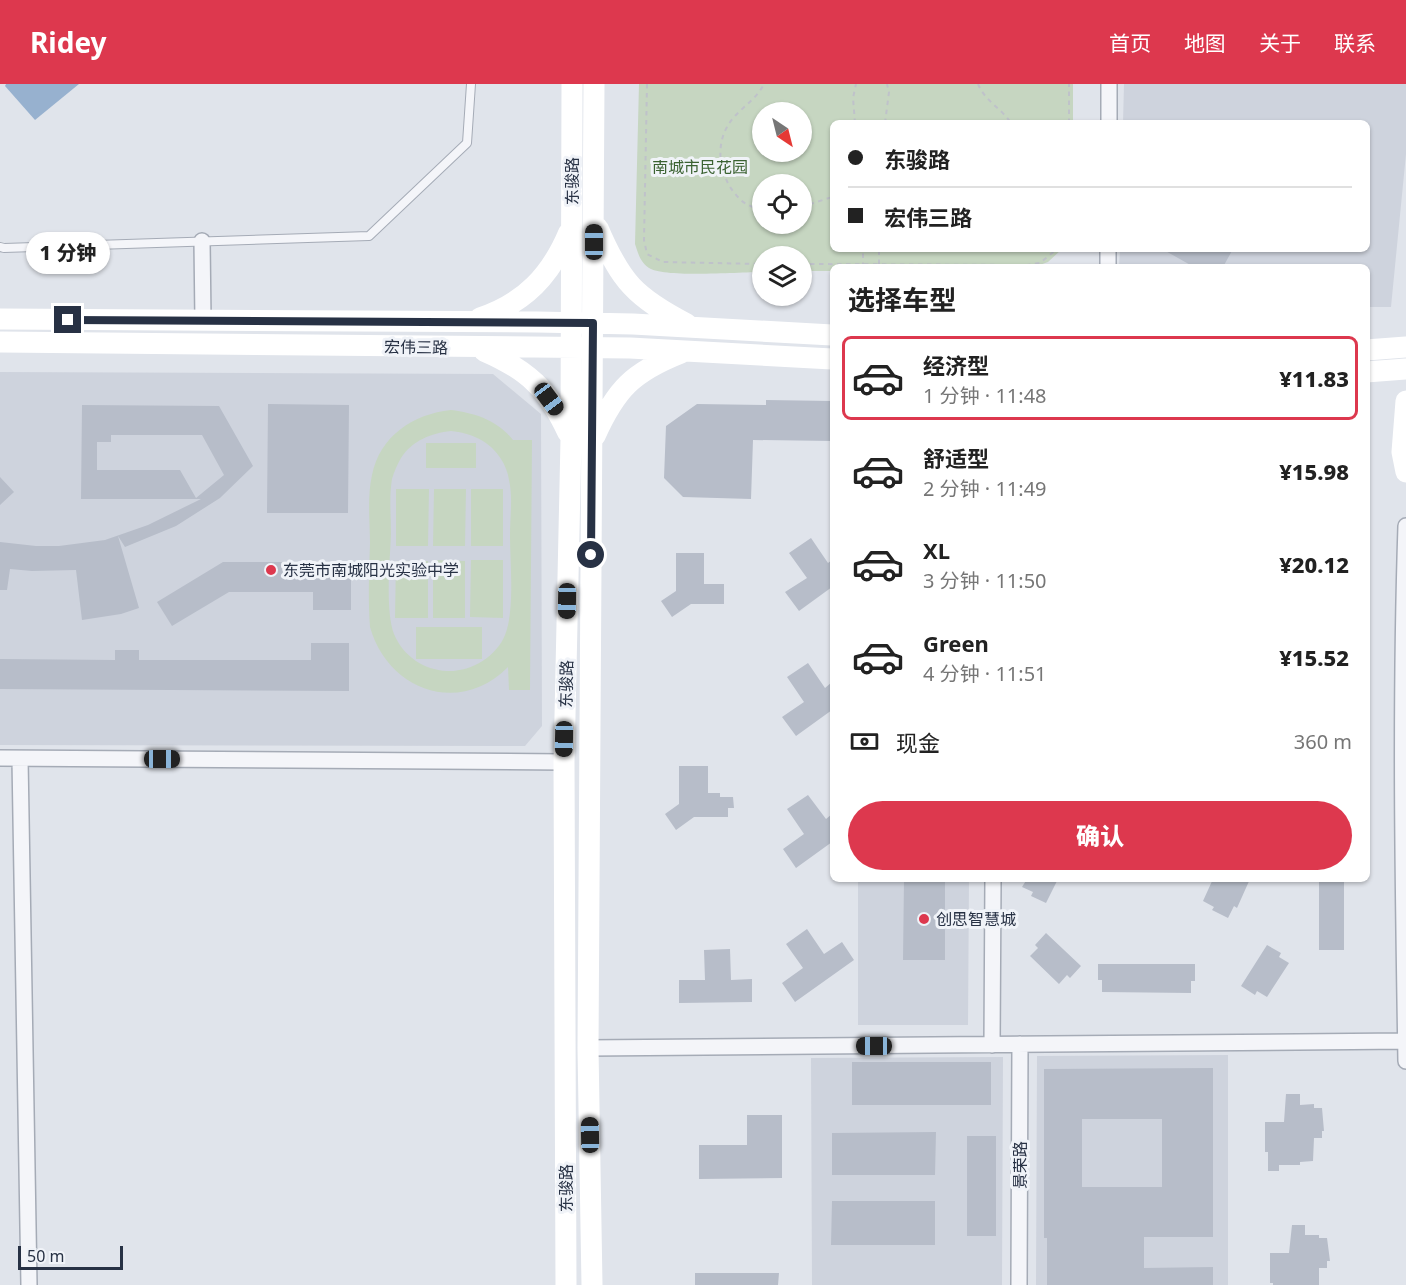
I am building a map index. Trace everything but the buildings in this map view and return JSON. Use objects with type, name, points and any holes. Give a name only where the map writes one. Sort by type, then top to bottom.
[{"type":"street","name":"东骏路","points":[[566,1285],[564,762],[571,439],[572,84]]},
{"type":"street","name":"东骏路","points":[[592,1285],[588,1048],[594,84]]},
{"type":"street","points":[[1109,120],[1110,84]]},
{"type":"street","points":[[594,218],[608,252],[621,275],[642,298],[693,327]]},
{"type":"street","points":[[467,322],[494,313],[519,300],[559,256],[572,226]]},
{"type":"street","points":[[202,242],[203,320]]},
{"type":"street","name":"宏伟三路","points":[[0,319],[593,323],[830,335]]},
{"type":"street","name":"宏伟三路","points":[[0,342],[593,348],[830,359]]},
{"type":"street","points":[[475,347],[512,363],[538,386],[559,413],[571,439]]},
{"type":"street","points":[[1370,350],[1406,347]]},
{"type":"street","points":[[593,442],[618,393],[638,374],[658,362],[685,351]]},
{"type":"street","points":[[1370,372],[1406,369]]},
{"type":"street","points":[[1406,401],[1402,452],[1406,471]]},
{"type":"street","points":[[1406,526],[1401,653],[1406,1061]]},
{"type":"street","points":[[0,758],[564,762]]},
{"type":"street","points":[[20,759],[29,1285]]},
{"type":"street","points":[[993,882],[993,1044]]},
{"type":"street","points":[[588,1048],[1406,1041]]},
{"type":"street","name":"景荣路","points":[[1019,1285],[1020,1044]]},
{"type":"lane","points":[[0,247],[369,236],[467,143],[471,84]]},
{"type":"path","points":[[647,84],[644,240],[647,254],[663,262],[752,264]]},
{"type":"path","points":[[752,206],[741,201],[727,183],[720,160],[720,144],[727,126],[758,95],[764,84]]},
{"type":"path","points":[[855,120],[853,98],[856,84]]},
{"type":"path","points":[[885,120],[889,92],[887,84]]},
{"type":"path","points":[[978,84],[992,105],[1009,120]]},
{"type":"path","points":[[1069,84],[1069,120]]},
{"type":"path","points":[[812,203],[830,197]]},
{"type":"path","points":[[1034,264],[1040,263],[1053,252]]},
{"type":"path","points":[[812,264],[830,265]]},
{"type":"shaded area","points":[[1124,84],[1406,84],[1406,154],[1391,307],[1370,307],[1370,264],[1119,264],[1120,252],[1370,252],[1370,120],[1123,120]]},
{"type":"shaded area","name":"东莞市南城阳光实验中学","points":[[0,372],[493,374],[541,414],[542,726],[525,746],[0,745]]},
{"type":"shaded area","points":[[858,882],[969,882],[968,1025],[858,1025]]},
{"type":"shaded area","points":[[1228,1055],[1228,1285],[1036,1285],[1037,1056]]},
{"type":"shaded area","points":[[1003,1057],[1002,1285],[812,1285],[811,1058]]},
{"type":"green space","name":"南城市民花园","points":[[639,84],[1073,84],[1073,120],[830,120],[830,252],[1059,252],[1048,262],[1042,264],[830,264],[830,271],[812,271],[812,246],[752,246],[752,272],[670,273],[649,268],[641,260],[635,244]]},
{"type":"green space","points":[[451,410],[469,413],[500,427],[513,440],[532,440],[530,690],[509,690],[508,667],[489,682],[469,690],[448,693],[428,689],[409,681],[392,667],[379,649],[370,627],[369,501],[370,483],[376,461],[390,438],[400,429],[437,412]],"holes":[[[458,432],[473,436],[491,447],[501,459],[507,472],[511,500],[511,599],[508,625],[496,650],[474,666],[447,671],[422,665],[403,649],[394,634],[389,599],[391,493],[392,479],[405,452],[423,439],[436,434]]]},
{"type":"green space","points":[[426,443],[476,443],[476,468],[426,468]]},
{"type":"green space","points":[[396,489],[429,489],[428,546],[396,546]]},
{"type":"green space","points":[[434,489],[466,489],[465,546],[433,546]]},
{"type":"green space","points":[[471,489],[503,489],[503,546],[471,546]]},
{"type":"green space","points":[[433,560],[465,561],[465,618],[433,618]]},
{"type":"green space","points":[[471,560],[503,560],[503,618],[470,617]]},
{"type":"green space","points":[[396,561],[428,561],[428,618],[395,618]]},
{"type":"green space","points":[[416,627],[482,627],[482,659],[416,659]]},
{"type":"water","points":[[6,84],[79,84],[35,120],[5,86]]},
{"type":"place","name":"东莞市南城阳光实验中学","points":[[271,570]]},
{"type":"place","name":"创思智慧城","points":[[924,919]]},
{"type":"route","points":[[68,320],[593,323],[591,555]]}]
